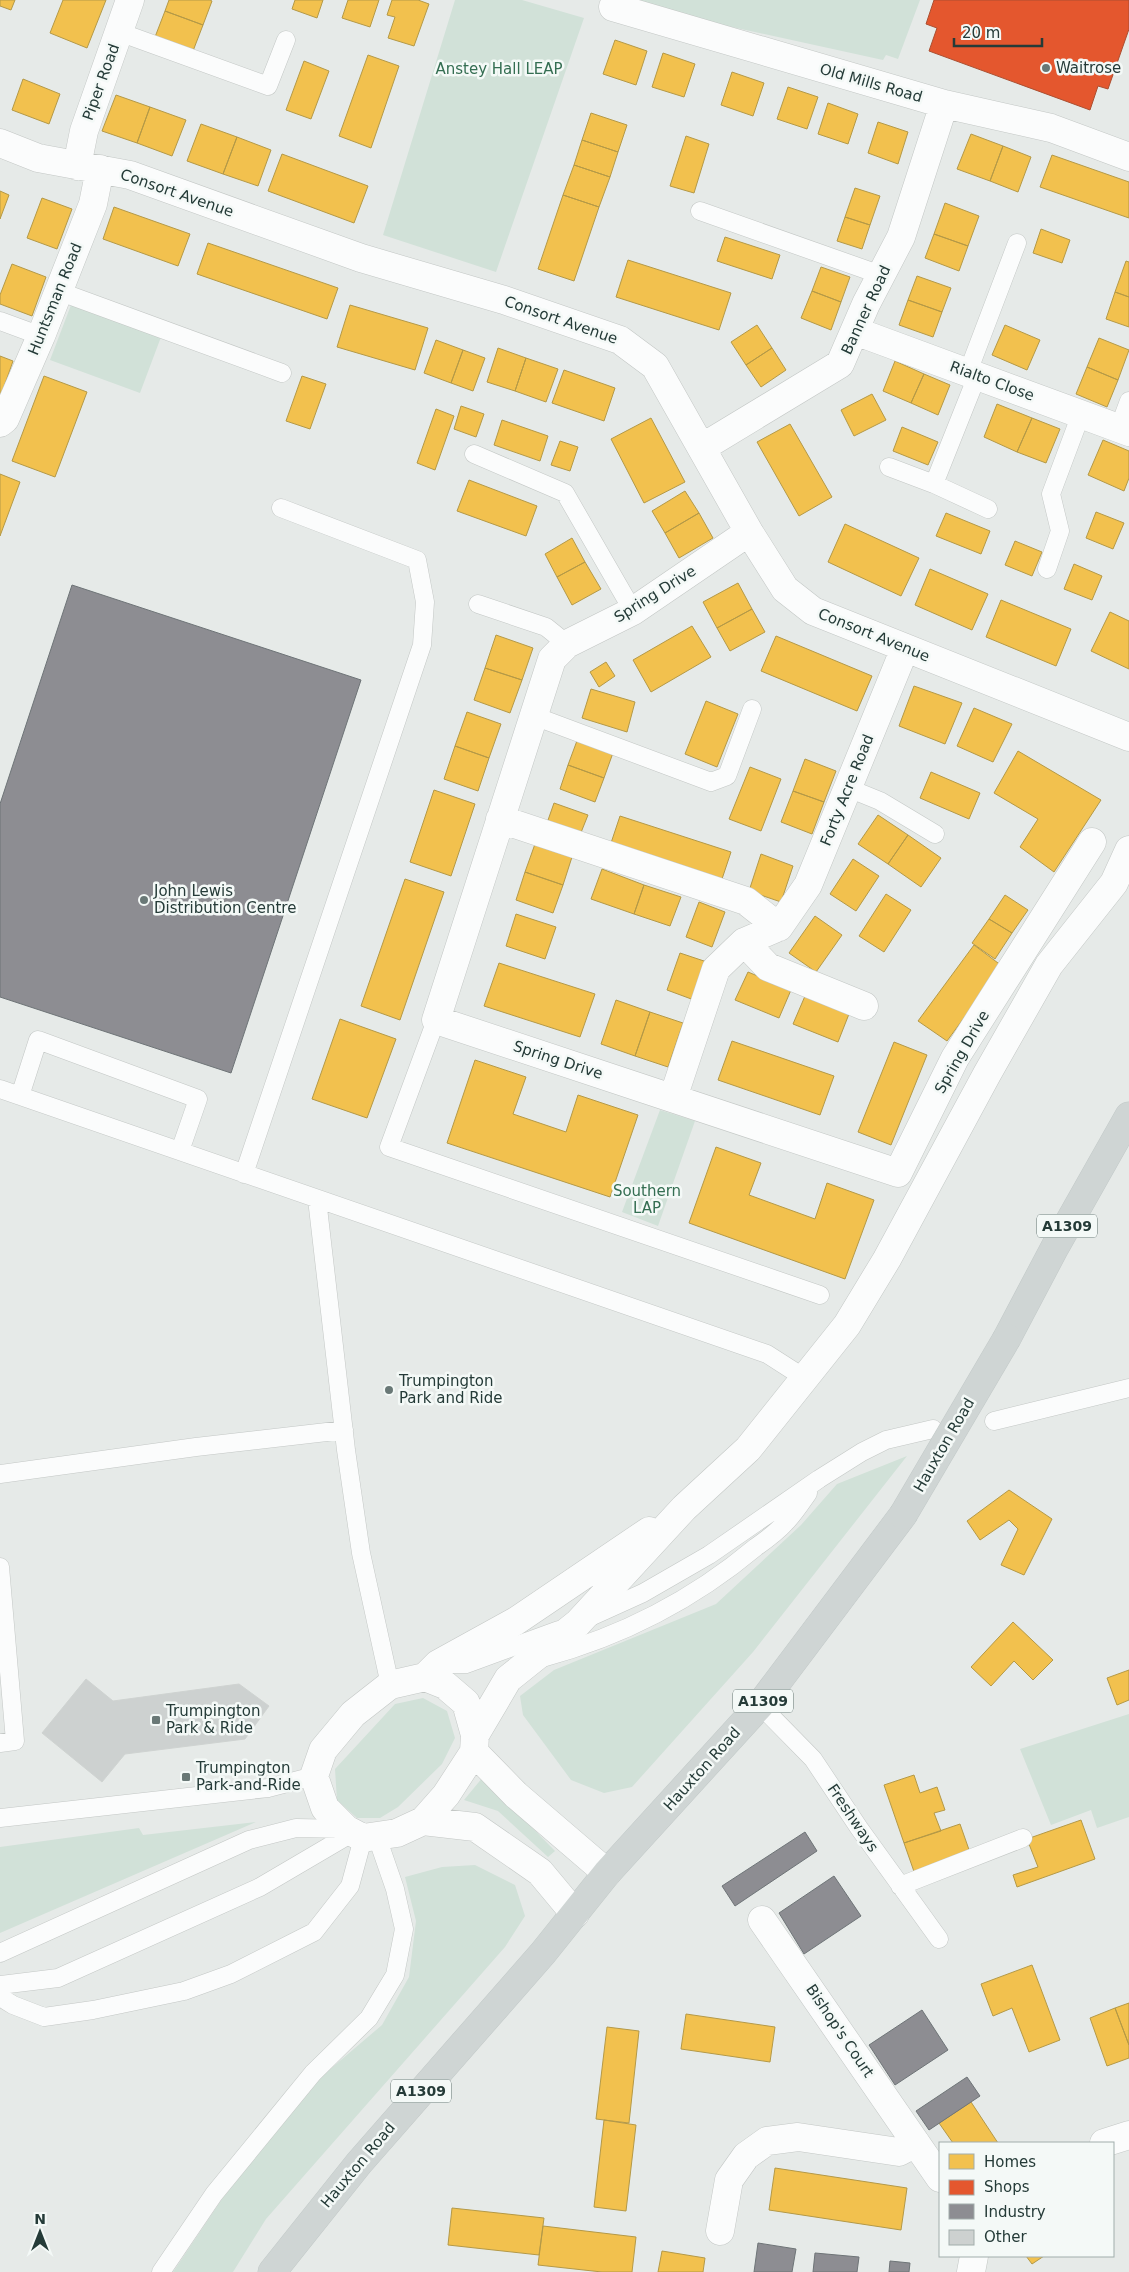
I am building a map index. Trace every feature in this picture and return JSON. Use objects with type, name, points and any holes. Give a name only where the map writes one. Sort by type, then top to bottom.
[{"type":"main road","name":"Hauxton Road","points":[[272,2272],[359,2163],[543,1953],[607,1873],[760,1705],[903,1514],[1007,1338],[1129,1116]]},
{"type":"street","name":"Piper Road","points":[[89,168],[84,131],[130,0]]},
{"type":"street","name":"Old Mills Road","points":[[613,7],[944,104],[1051,128],[1129,157]]},
{"type":"street","name":"Banner Road","points":[[702,447],[840,364],[866,304],[901,237],[944,104]]},
{"type":"street","name":"Consort Avenue","points":[[0,143],[38,158],[130,175],[361,258],[504,300],[620,340],[655,366],[749,532],[785,589],[813,611],[1129,737]]},
{"type":"street","name":"Huntsman Road","points":[[0,423],[5,420],[41,336],[93,204],[89,168]]},
{"type":"street","name":"Rialto Close","points":[[855,331],[1124,430]]},
{"type":"street","name":"Spring Drive","points":[[749,532],[633,611],[567,644],[552,659],[436,1020],[898,1172],[955,1058],[1092,842]]},
{"type":"street","name":"Forty Acre Road","points":[[779,927],[808,885],[905,648]]},
{"type":"street","points":[[500,819],[746,901],[779,927],[744,942],[716,969],[673,1098]]},
{"type":"street","points":[[684,1508],[516,1621],[431,1670],[390,1685],[353,1714],[323,1750],[314,1776],[325,1808],[360,1834],[397,1833],[422,1821],[446,1795],[508,1680],[578,1622],[684,1508],[748,1449],[806,1379],[847,1325],[887,1259],[987,1074],[1049,965],[1114,883],[1129,850]]},
{"type":"street","points":[[744,942],[768,967],[864,1006]]},
{"type":"street","points":[[431,1670],[466,1703],[474,1744],[516,1795],[607,1873]]},
{"type":"street","points":[[422,1821],[475,1827],[540,1872],[575,1914]]},
{"type":"street","name":"Bishop's Court","points":[[762,1920],[939,2177]]},
{"type":"street","points":[[1107,2142],[1129,2135]]},
{"type":"street","points":[[720,2231],[729,2180],[746,2156],[766,2141],[798,2137],[899,2152],[916,2143]]},
{"type":"street","points":[[971,2272],[974,2257]]},
{"type":"lane","points":[[119,32],[268,86],[286,40]]},
{"type":"lane","points":[[700,211],[881,274]]},
{"type":"lane","points":[[934,484],[1018,243]]},
{"type":"lane","points":[[58,291],[282,373]]},
{"type":"lane","points":[[0,321],[41,336]]},
{"type":"lane","points":[[1124,430],[1129,401]]},
{"type":"lane","points":[[1047,569],[1060,531],[1051,494],[1081,414]]},
{"type":"lane","points":[[474,454],[565,493],[633,611]]},
{"type":"lane","points":[[888,467],[934,484],[988,509]]},
{"type":"lane","points":[[244,1174],[422,645],[425,602],[416,560],[281,508]]},
{"type":"lane","points":[[478,604],[546,627],[567,644]]},
{"type":"lane","points":[[534,716],[712,782],[727,776],[752,709]]},
{"type":"lane","points":[[848,788],[880,801],[935,834]]},
{"type":"lane","points":[[436,1020],[389,1147],[820,1295]]},
{"type":"lane","points":[[20,1096],[38,1040],[198,1099],[180,1151]]},
{"type":"lane","points":[[0,1089],[767,1354],[806,1379]]},
{"type":"lane","points":[[317,1199],[344,1430],[361,1554],[390,1685]]},
{"type":"lane","points":[[994,1421],[1129,1388]]},
{"type":"lane","points":[[431,1670],[466,1664],[578,1622],[643,1593],[709,1555],[819,1478],[862,1452],[886,1440],[933,1429]]},
{"type":"lane","points":[[0,1474],[196,1447],[344,1430]]},
{"type":"lane","points":[[528,1662],[565,1652],[647,1619],[697,1590],[739,1561],[785,1523],[819,1478]]},
{"type":"lane","points":[[0,1567],[15,1741],[0,1743]]},
{"type":"lane","name":"Freshways","points":[[760,1705],[814,1759],[938,1939]]},
{"type":"lane","points":[[0,1818],[268,1788],[314,1776]]},
{"type":"lane","points":[[0,1953],[249,1840],[296,1828],[360,1834]]},
{"type":"lane","points":[[0,1985],[58,1978],[203,1910],[260,1887],[360,1834]]},
{"type":"lane","points":[[0,1998],[44,2017],[93,2010],[184,1991],[231,1974],[314,1932],[350,1886],[360,1834]]},
{"type":"lane","points":[[161,2272],[214,2194],[313,2074],[369,2018],[395,1975],[404,1928],[398,1897],[360,1834]]},
{"type":"lane","points":[[900,1886],[1023,1838]]},
{"type":"green space","name":"Anstey Hall LEAP","points":[[455,0],[522,0],[584,18],[496,272],[383,235]]},
{"type":"green space","points":[[608,0],[920,0],[898,59],[886,55],[883,60]]},
{"type":"green space","points":[[71,305],[161,337],[140,393],[50,360]]},
{"type":"green space","name":"Southern LAP","points":[[660,1110],[695,1121],[658,1226],[622,1212]]},
{"type":"green space","points":[[907,1456],[753,1652],[632,1787],[604,1793],[571,1780],[523,1715],[520,1696],[554,1670],[716,1604],[801,1525],[837,1484]]},
{"type":"green space","points":[[423,1698],[447,1711],[455,1738],[442,1764],[398,1807],[380,1818],[357,1818],[337,1800],[335,1769],[395,1704]]},
{"type":"green space","points":[[1129,1714],[1129,1817],[1097,1828],[1091,1810],[1051,1825],[1020,1749]]},
{"type":"green space","points":[[483,1777],[555,1851],[548,1857],[498,1811],[464,1800]]},
{"type":"green space","points":[[256,1822],[0,1933],[0,1847],[139,1828],[143,1835]]},
{"type":"green space","points":[[475,1865],[515,1885],[525,1916],[505,1947],[266,2219],[233,2272],[173,2272],[222,2199],[321,2077],[382,2025],[409,1977],[416,1921],[405,1877],[442,1867]]},
{"type":"building: Homes","points":[[0,0],[15,0],[11,10],[0,6]]},
{"type":"building: Homes","points":[[63,0],[106,0],[87,48],[50,33]]},
{"type":"building: Homes","points":[[169,0],[212,1],[203,25],[165,11]]},
{"type":"building: Homes","points":[[295,0],[323,0],[317,18],[292,9]]},
{"type":"building: Homes","points":[[348,0],[379,0],[370,27],[342,18]]},
{"type":"building: Homes","points":[[392,0],[418,0],[429,4],[414,46],[388,38],[395,17],[387,15]]},
{"type":"building: Homes","points":[[165,11],[203,25],[193,51],[155,37]]},
{"type":"building: Homes","points":[[615,40],[647,51],[636,85],[603,74]]},
{"type":"building: Homes","points":[[663,53],[695,64],[684,97],[652,87]]},
{"type":"building: Homes","points":[[368,55],[399,66],[371,148],[339,136]]},
{"type":"building: Homes","points":[[304,61],[329,71],[311,119],[286,110]]},
{"type":"building: Homes","points":[[732,72],[764,83],[753,116],[721,105]]},
{"type":"building: Homes","points":[[23,79],[60,94],[49,124],[12,110]]},
{"type":"building: Homes","points":[[788,87],[818,97],[807,129],[777,119]]},
{"type":"building: Homes","points":[[116,95],[150,107],[137,143],[102,131]]},
{"type":"building: Homes","points":[[828,103],[858,114],[848,144],[818,134]]},
{"type":"building: Homes","points":[[150,107],[186,120],[172,156],[137,143]]},
{"type":"building: Homes","points":[[591,113],[627,125],[618,152],[582,140]]},
{"type":"building: Homes","points":[[878,122],[908,132],[898,164],[868,153]]},
{"type":"building: Homes","points":[[201,124],[237,137],[223,174],[187,161]]},
{"type":"building: Homes","points":[[971,134],[1003,146],[990,181],[957,169]]},
{"type":"building: Homes","points":[[686,136],[709,144],[694,193],[670,186]]},
{"type":"building: Homes","points":[[237,137],[271,150],[258,186],[223,174]]},
{"type":"building: Homes","points":[[582,140],[618,152],[610,177],[574,165]]},
{"type":"building: Homes","points":[[1003,146],[1031,157],[1018,192],[990,181]]},
{"type":"building: Homes","points":[[282,154],[368,186],[354,223],[268,191]]},
{"type":"building: Homes","points":[[1052,155],[1129,182],[1129,218],[1040,187]]},
{"type":"building: Homes","points":[[574,165],[610,177],[599,207],[563,195]]},
{"type":"building: Homes","points":[[855,188],[880,196],[870,225],[845,217]]},
{"type":"building: Homes","points":[[0,191],[9,195],[0,219]]},
{"type":"building: Homes","points":[[563,195],[599,207],[574,281],[538,269]]},
{"type":"building: Homes","points":[[42,198],[72,209],[57,249],[27,238]]},
{"type":"building: Homes","points":[[945,203],[979,216],[968,246],[934,234]]},
{"type":"building: Homes","points":[[114,207],[190,234],[178,266],[103,239]]},
{"type":"building: Homes","points":[[845,217],[870,225],[862,249],[837,241]]},
{"type":"building: Homes","points":[[1041,229],[1070,240],[1062,263],[1033,253]]},
{"type":"building: Homes","points":[[934,234],[968,246],[959,271],[925,258]]},
{"type":"building: Homes","points":[[725,237],[780,255],[772,279],[717,261]]},
{"type":"building: Homes","points":[[208,243],[338,288],[327,319],[197,274]]},
{"type":"building: Homes","points":[[628,260],[731,293],[719,330],[616,297]]},
{"type":"building: Homes","points":[[1126,261],[1129,262],[1129,297],[1115,292]]},
{"type":"building: Homes","points":[[12,264],[46,277],[32,316],[0,304],[0,295]]},
{"type":"building: Homes","points":[[821,267],[850,277],[841,302],[812,291]]},
{"type":"building: Homes","points":[[917,276],[951,288],[942,312],[908,300]]},
{"type":"building: Homes","points":[[812,291],[841,302],[831,330],[801,318]]},
{"type":"building: Homes","points":[[1115,292],[1129,297],[1129,327],[1106,319]]},
{"type":"building: Homes","points":[[908,300],[942,312],[933,337],[899,325]]},
{"type":"building: Homes","points":[[350,305],[428,328],[415,370],[337,347]]},
{"type":"building: Homes","points":[[757,325],[772,348],[746,365],[731,342]]},
{"type":"building: Homes","points":[[1005,325],[1040,340],[1027,370],[992,355]]},
{"type":"building: Homes","points":[[1099,338],[1129,350],[1118,380],[1087,367]]},
{"type":"building: Homes","points":[[436,340],[463,350],[451,383],[424,373]]},
{"type":"building: Homes","points":[[498,348],[526,358],[515,391],[487,382]]},
{"type":"building: Homes","points":[[772,348],[786,370],[761,387],[746,365]]},
{"type":"building: Homes","points":[[463,350],[485,358],[473,391],[451,383]]},
{"type":"building: Homes","points":[[0,356],[13,361],[0,398]]},
{"type":"building: Homes","points":[[526,358],[558,369],[546,402],[515,391]]},
{"type":"building: Homes","points":[[895,361],[924,374],[911,403],[883,391]]},
{"type":"building: Homes","points":[[1087,367],[1118,380],[1107,407],[1076,394]]},
{"type":"building: Homes","points":[[564,370],[615,388],[604,421],[552,403]]},
{"type":"building: Homes","points":[[924,374],[950,385],[938,415],[911,403]]},
{"type":"building: Homes","points":[[44,376],[87,392],[55,477],[12,461]]},
{"type":"building: Homes","points":[[302,376],[326,384],[310,429],[286,421]]},
{"type":"building: Homes","points":[[872,394],[886,420],[854,436],[841,410]]},
{"type":"building: Homes","points":[[997,404],[1032,418],[1017,452],[984,437]]},
{"type":"building: Homes","points":[[461,406],[484,414],[476,437],[454,429]]},
{"type":"building: Homes","points":[[436,409],[454,416],[435,470],[417,463]]},
{"type":"building: Homes","points":[[651,418],[685,482],[644,503],[611,439]]},
{"type":"building: Homes","points":[[1032,418],[1060,429],[1046,463],[1017,452]]},
{"type":"building: Homes","points":[[502,420],[548,436],[540,461],[494,445]]},
{"type":"building: Homes","points":[[790,424],[832,497],[799,516],[757,442]]},
{"type":"building: Homes","points":[[902,427],[938,442],[928,465],[893,451]]},
{"type":"building: Homes","points":[[1103,440],[1129,451],[1129,478],[1124,491],[1088,475]]},
{"type":"building: Homes","points":[[560,441],[578,447],[570,471],[551,465]]},
{"type":"building: Homes","points":[[0,474],[20,482],[0,536]]},
{"type":"building: Homes","points":[[469,480],[537,506],[526,536],[457,511]]},
{"type":"building: Homes","points":[[685,491],[699,513],[665,533],[652,511]]},
{"type":"building: Homes","points":[[1096,512],[1124,523],[1113,549],[1086,538]]},
{"type":"building: Homes","points":[[699,513],[713,538],[679,558],[665,533]]},
{"type":"building: Homes","points":[[946,513],[990,531],[981,554],[936,536]]},
{"type":"building: Homes","points":[[845,524],[919,558],[901,596],[828,562]]},
{"type":"building: Homes","points":[[572,538],[585,562],[557,577],[545,554]]},
{"type":"building: Homes","points":[[1015,541],[1042,552],[1032,576],[1005,565]]},
{"type":"building: Homes","points":[[585,562],[601,589],[572,605],[557,577]]},
{"type":"building: Homes","points":[[1074,564],[1102,576],[1092,600],[1064,589]]},
{"type":"building: Homes","points":[[930,569],[988,594],[972,630],[915,605]]},
{"type":"building: Homes","points":[[738,583],[752,609],[717,628],[703,602]]},
{"type":"building: Homes","points":[[1001,600],[1071,629],[1056,666],[986,637]]},
{"type":"building: Homes","points":[[752,609],[765,632],[730,651],[717,628]]},
{"type":"building: Homes","points":[[1110,612],[1129,621],[1129,669],[1091,651]]},
{"type":"building: Homes","points":[[692,626],[711,657],[651,692],[633,660]]},
{"type":"building: Homes","points":[[496,635],[533,648],[522,680],[485,668]]},
{"type":"building: Homes","points":[[776,636],[872,676],[857,711],[761,671]]},
{"type":"building: Homes","points":[[606,662],[615,676],[599,687],[590,672]]},
{"type":"building: Homes","points":[[485,668],[522,680],[510,713],[474,700]]},
{"type":"building: Homes","points":[[914,686],[962,703],[945,744],[899,726]]},
{"type":"building: Homes","points":[[591,689],[635,702],[627,732],[582,718]]},
{"type":"building: Homes","points":[[706,701],[738,714],[717,767],[685,754]]},
{"type":"building: Homes","points":[[974,708],[1012,724],[993,762],[957,746]]},
{"type":"building: Homes","points":[[467,712],[501,724],[489,758],[455,746]]},
{"type":"building: Homes","points":[[578,738],[614,750],[604,778],[568,765]]},
{"type":"building: Homes","points":[[455,746],[489,758],[478,791],[444,779]]},
{"type":"building: Homes","points":[[1018,751],[1101,800],[1054,872],[1020,847],[1038,819],[994,793]]},
{"type":"building: Homes","points":[[805,759],[836,771],[824,802],[793,791]]},
{"type":"building: Homes","points":[[568,765],[604,778],[595,802],[560,789]]},
{"type":"building: Homes","points":[[750,767],[781,779],[761,831],[729,819]]},
{"type":"building: Homes","points":[[931,772],[980,793],[969,819],[920,798]]},
{"type":"building: Homes","points":[[434,790],[475,804],[451,876],[410,862]]},
{"type":"building: Homes","points":[[793,791],[824,802],[812,834],[781,822]]},
{"type":"building: Homes","points":[[554,803],[588,815],[580,835],[547,823]]},
{"type":"building: Homes","points":[[878,815],[908,835],[888,864],[858,844]]},
{"type":"building: Homes","points":[[620,816],[731,852],[722,879],[611,843]]},
{"type":"building: Homes","points":[[908,835],[941,858],[921,887],[888,864]]},
{"type":"building: Homes","points":[[535,844],[572,857],[563,885],[525,872]]},
{"type":"building: Homes","points":[[761,854],[793,866],[781,902],[749,891]]},
{"type":"building: Homes","points":[[853,859],[879,876],[856,911],[830,894]]},
{"type":"building: Homes","points":[[602,869],[644,885],[634,914],[591,899]]},
{"type":"building: Homes","points":[[525,872],[563,885],[553,913],[516,900]]},
{"type":"building: Homes","points":[[405,879],[444,892],[400,1020],[361,1006]]},
{"type":"building: Homes","points":[[644,885],[681,897],[670,926],[634,914]]},
{"type":"building: Homes","points":[[886,894],[911,910],[884,952],[859,936]]},
{"type":"building: Homes","points":[[1005,895],[1028,910],[1012,933],[989,919]]},
{"type":"building: Homes","points":[[699,902],[725,912],[712,947],[686,937]]},
{"type":"building: Homes","points":[[516,914],[556,927],[545,959],[506,946]]},
{"type":"building: Homes","points":[[815,916],[842,935],[816,972],[789,953]]},
{"type":"building: Homes","points":[[989,919],[1012,933],[995,959],[972,943]]},
{"type":"building: Homes","points":[[974,945],[1002,966],[947,1041],[918,1021]]},
{"type":"building: Homes","points":[[680,953],[707,962],[694,1000],[667,990]]},
{"type":"building: Homes","points":[[499,963],[595,994],[580,1037],[484,1006]]},
{"type":"building: Homes","points":[[748,972],[791,990],[779,1018],[735,1000]]},
{"type":"building: Homes","points":[[805,996],[849,1014],[838,1042],[793,1024]]},
{"type":"building: Homes","points":[[616,1000],[650,1012],[635,1056],[601,1044]]},
{"type":"building: Homes","points":[[650,1012],[683,1023],[668,1067],[635,1056]]},
{"type":"building: Homes","points":[[340,1019],[396,1039],[367,1118],[312,1099]]},
{"type":"building: Homes","points":[[732,1041],[834,1076],[820,1115],[718,1080]]},
{"type":"building: Homes","points":[[894,1042],[927,1055],[891,1145],[858,1132]]},
{"type":"building: Homes","points":[[475,1060],[526,1077],[513,1114],[566,1132],[578,1095],[638,1115],[610,1197],[447,1143]]},
{"type":"building: Homes","points":[[716,1147],[761,1163],[749,1195],[815,1219],[827,1183],[874,1200],[845,1279],[689,1223]]},
{"type":"building: Homes","points":[[1009,1490],[1052,1519],[1024,1575],[1001,1565],[1018,1529],[1009,1520],[980,1540],[967,1521]]},
{"type":"building: Homes","points":[[1013,1622],[1053,1660],[1033,1680],[1014,1661],[991,1686],[971,1667]]},
{"type":"building: Homes","points":[[1129,1670],[1129,1700],[1117,1705],[1107,1678]]},
{"type":"building: Homes","points":[[914,1775],[920,1793],[937,1787],[945,1810],[934,1813],[941,1831],[904,1843],[884,1785]]},
{"type":"building: Homes","points":[[1081,1820],[1095,1859],[1017,1887],[1013,1875],[1038,1867],[1027,1839]]},
{"type":"building: Homes","points":[[960,1824],[974,1864],[918,1883],[904,1843]]},
{"type":"building: Homes","points":[[1032,1965],[1060,2040],[1029,2052],[1012,2008],[993,2016],[981,1984]]},
{"type":"building: Homes","points":[[1129,2003],[1129,2045],[1115,2008]]},
{"type":"building: Homes","points":[[1115,2008],[1129,2045],[1129,2058],[1107,2066],[1090,2018]]},
{"type":"building: Homes","points":[[686,2014],[775,2027],[770,2062],[681,2049]]},
{"type":"building: Homes","points":[[607,2027],[639,2031],[629,2123],[596,2119]]},
{"type":"building: Homes","points":[[971,2102],[997,2142],[952,2142],[939,2123]]},
{"type":"building: Homes","points":[[604,2120],[636,2125],[626,2211],[594,2207]]},
{"type":"building: Homes","points":[[775,2168],[907,2188],[901,2230],[769,2210]]},
{"type":"building: Homes","points":[[452,2208],[544,2218],[539,2255],[448,2245]]},
{"type":"building: Homes","points":[[543,2226],[636,2237],[632,2272],[602,2272],[538,2265]]},
{"type":"building: Homes","points":[[662,2251],[705,2258],[703,2272],[658,2272]]},
{"type":"building: Homes","points":[[1027,2257],[1042,2257],[1032,2264]]},
{"type":"building: Shops","name":"Waitrose","points":[[934,0],[1129,0],[1129,29],[1108,89],[1098,86],[1090,110],[929,51],[937,28],[926,24]]},
{"type":"building: Industry","name":"John Lewis Distribution Centre","points":[[72,585],[361,680],[231,1073],[0,997],[0,804]]},
{"type":"building: Industry","points":[[805,1832],[817,1851],[735,1906],[722,1886]]},
{"type":"building: Industry","points":[[834,1876],[861,1916],[804,1954],[779,1913]]},
{"type":"building: Industry","points":[[922,2010],[948,2050],[895,2085],[869,2045]]},
{"type":"building: Industry","points":[[967,2077],[980,2096],[929,2130],[916,2111]]},
{"type":"building: Industry","points":[[758,2243],[796,2249],[792,2272],[754,2272]]},
{"type":"building: Industry","points":[[815,2253],[859,2257],[857,2272],[813,2272]]},
{"type":"building: Industry","points":[[890,2261],[910,2263],[909,2272],[889,2272]]},
{"type":"building: Other","name":"Trumpington Park & Ride","points":[[86,1679],[113,1701],[239,1684],[269,1706],[245,1739],[125,1754],[102,1782],[42,1733]]},
{"type":"place","name":"Waitrose","points":[[1046,68]]},
{"type":"place","name":"John Lewis Distribution Centre","points":[[144,900]]},
{"type":"place","name":"Trumpington Park and Ride","points":[[389,1390]]},
{"type":"place","name":"Trumpington Park & Ride","points":[[156,1720]]},
{"type":"place","name":"Trumpington Park-and-Ride","points":[[186,1777]]}]
